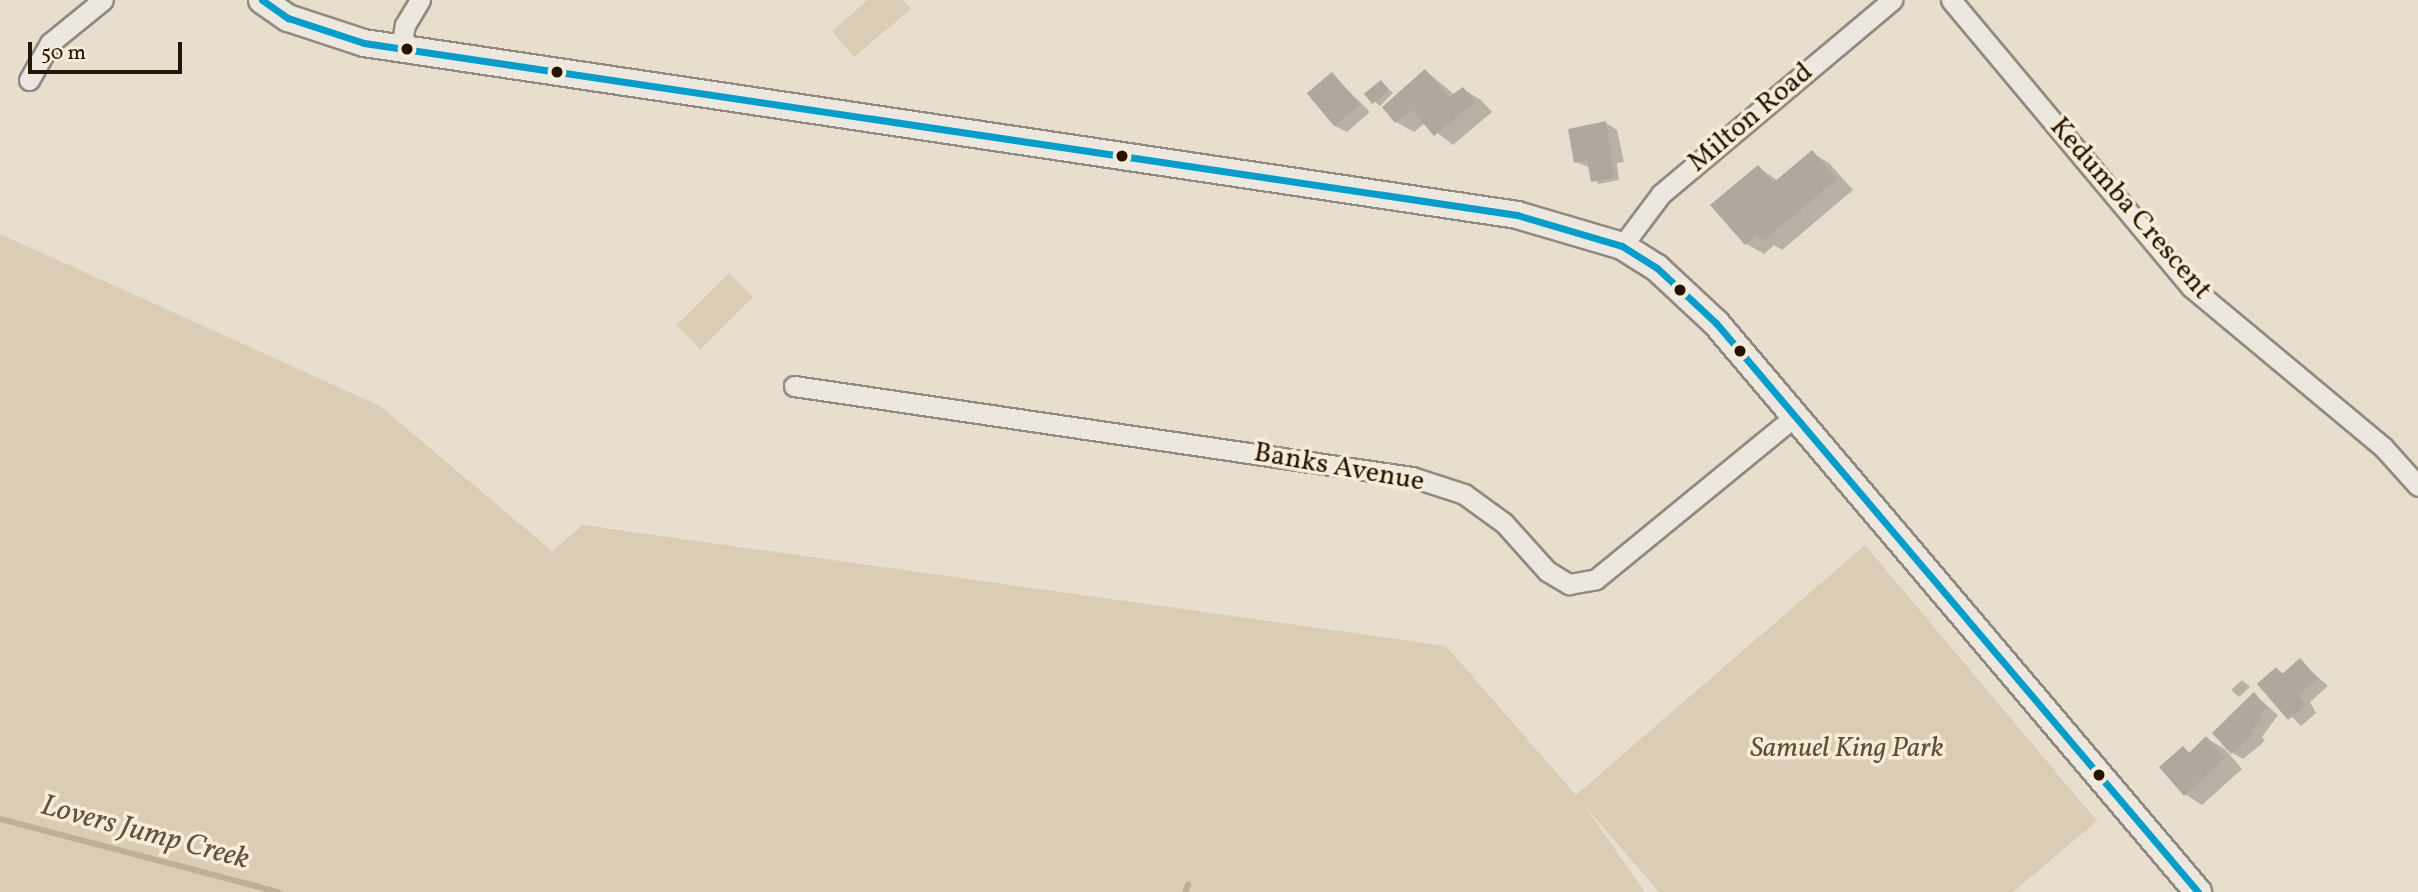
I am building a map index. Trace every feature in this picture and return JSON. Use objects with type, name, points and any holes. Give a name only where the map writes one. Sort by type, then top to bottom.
[{"type":"main road","points":[[262,0],[310,27],[401,49],[1517,215],[1622,246],[1683,290],[2198,892]]},
{"type":"street","points":[[29,80],[50,43],[103,0]]},
{"type":"street","points":[[401,49],[405,25],[420,0]]},
{"type":"street","name":"Milton Road","points":[[1622,246],[1661,194],[1892,0]]},
{"type":"street","name":"Kedumba Crescent","points":[[1951,0],[2191,288],[2383,447],[2418,486]]},
{"type":"street","name":"Banks Avenue","points":[[794,386],[1412,477],[1464,494],[1504,523],[1547,571],[1569,584],[1596,579],[1794,417]]},
{"type":"green space","points":[[868,0],[903,0],[911,9],[854,57],[832,31]]},
{"type":"green space","name":"Samuel King Park","points":[[0,234],[380,406],[552,551],[583,525],[1446,646],[1576,795],[1865,545],[2097,821],[2013,892],[1659,892],[1583,804],[1645,892],[0,892]]},
{"type":"green space","points":[[729,273],[753,297],[701,349],[677,325]]},
{"type":"building","points":[[1425,69],[1449,97],[1463,87],[1475,102],[1434,136],[1412,110],[1395,123],[1382,107]]},
{"type":"building","points":[[1332,72],[1360,105],[1334,126],[1307,93]]},
{"type":"building","points":[[1381,80],[1389,90],[1372,104],[1364,94]]},
{"type":"building","points":[[1606,121],[1614,178],[1591,182],[1587,160],[1574,163],[1568,129]]},
{"type":"building","points":[[1812,150],[1837,179],[1763,241],[1757,235],[1745,245],[1710,205],[1758,165],[1773,183]]},
{"type":"building","points":[[2300,658],[2318,679],[2299,695],[2305,705],[2288,720],[2257,684],[2276,667],[2282,674]]},
{"type":"building","points":[[2254,692],[2267,708],[2259,715],[2263,719],[2251,730],[2254,734],[2231,754],[2212,733]]},
{"type":"building","points":[[2206,736],[2225,758],[2184,796],[2159,767],[2183,746],[2189,753]]},
{"type":"waterway","name":"Lovers Jump Creek","points":[[0,819],[279,892]]},
{"type":"waterway","points":[[1185,892],[1188,885]]},
{"type":"transit line","points":[[262,0],[288,18],[364,43],[1517,215],[1622,246],[1657,268],[1716,323],[2198,892]]}]
